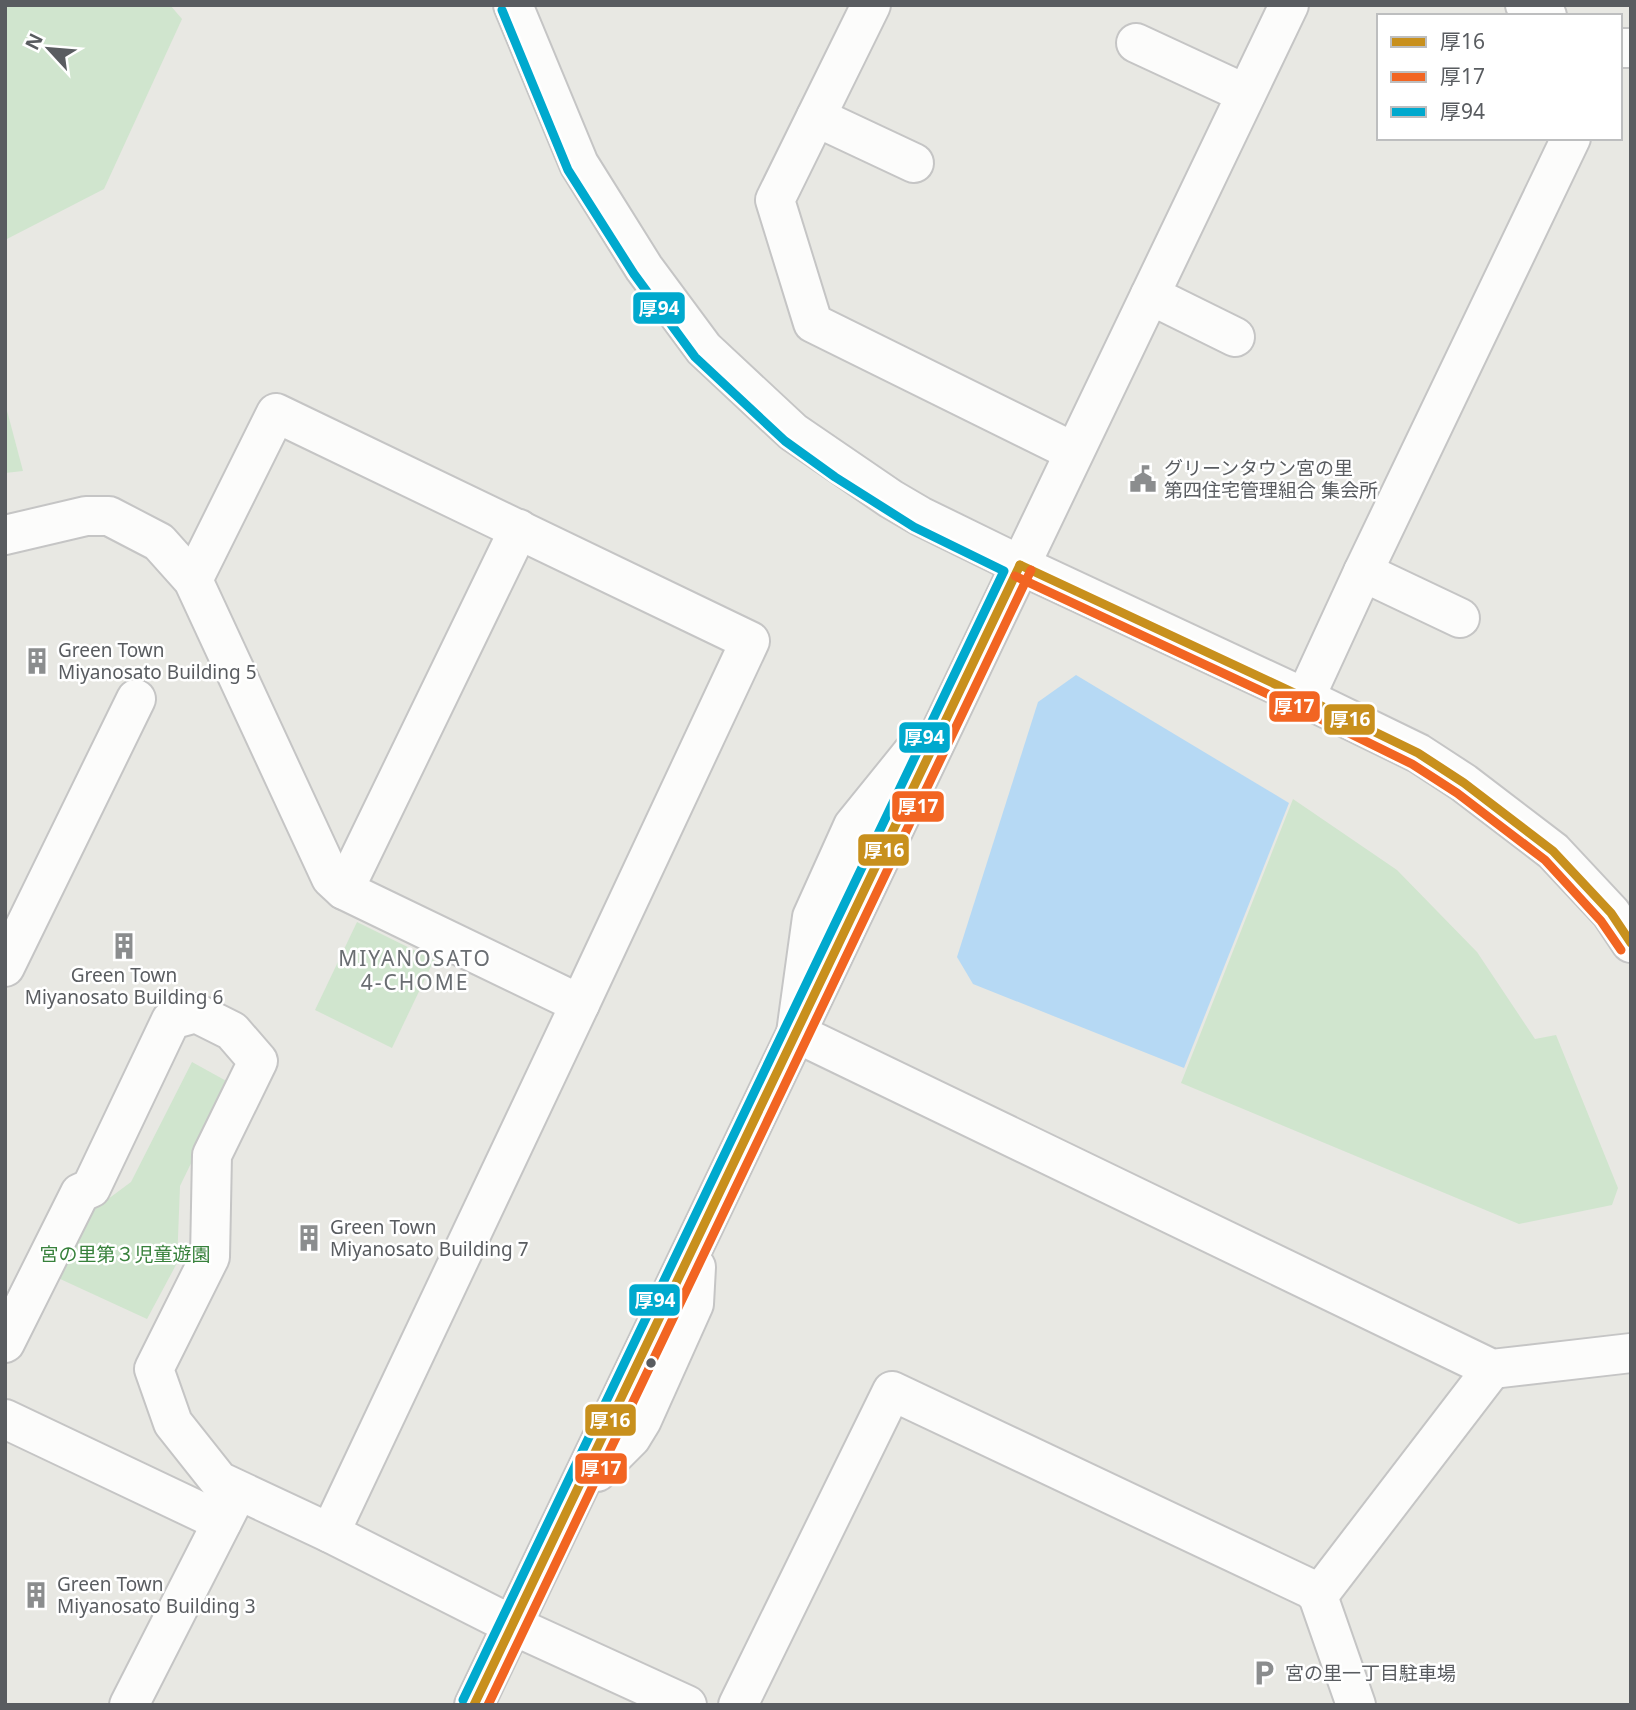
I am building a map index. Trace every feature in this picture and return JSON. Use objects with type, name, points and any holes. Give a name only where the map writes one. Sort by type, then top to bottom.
[{"type":"street","points":[[513,5],[579,164],[644,268],[704,349],[793,432],[910,510],[1020,565],[1418,752],[1464,783],[1553,851],[1611,913],[1631,943]]},
{"type":"street","points":[[871,5],[775,200],[813,323],[1074,452]]},
{"type":"street","points":[[474,1705],[1289,5]]},
{"type":"street","points":[[1525,5],[1543,14]]},
{"type":"street","points":[[1136,43],[1246,94]]},
{"type":"street","points":[[816,117],[914,163]]},
{"type":"street","points":[[1305,698],[1570,140]]},
{"type":"street","points":[[1150,295],[1235,337]]},
{"type":"street","points":[[193,580],[276,413],[750,641],[330,1533]]},
{"type":"street","points":[[5,535],[86,516],[108,516],[159,542],[193,580],[331,878],[344,890],[580,1004]]},
{"type":"street","points":[[344,890],[519,529]]},
{"type":"street","points":[[1363,572],[1460,618]]},
{"type":"street","points":[[5,967],[136,699]]},
{"type":"street","points":[[5,1343],[80,1193],[91,1188],[171,1020],[196,1013],[232,1031],[258,1061],[212,1155],[210,1257],[154,1369],[173,1423],[219,1481],[230,1506]]},
{"type":"street","points":[[796,1033],[1492,1369],[1631,1353]]},
{"type":"street","points":[[1318,1596],[1492,1369]]},
{"type":"street","points":[[738,1705],[892,1391],[1311,1589],[1318,1596],[1356,1705]]},
{"type":"street","points":[[5,1419],[230,1506],[330,1533],[512,1625],[687,1705]]},
{"type":"street","points":[[129,1705],[230,1506]]},
{"type":"green space","points":[[5,5],[170,5],[182,19],[104,189],[5,240]]},
{"type":"green space","points":[[5,403],[23,471],[5,473]]},
{"type":"green space","points":[[1293,799],[1397,870],[1477,952],[1535,1039],[1556,1035],[1618,1188],[1612,1205],[1519,1224],[1181,1083]]},
{"type":"green space","points":[[357,922],[434,960],[392,1048],[315,1010]]},
{"type":"green space","name":"宮の里第３児童遊園","points":[[192,1062],[230,1083],[180,1186],[177,1263],[147,1319],[58,1278],[92,1211],[131,1182]]},
{"type":"water","points":[[1076,675],[1289,803],[1184,1068],[973,984],[957,957],[1038,702]]},
{"type":"transit line","name":"厚94","points":[[463,1700],[1004,571],[914,527],[835,477],[785,441],[695,357],[634,274],[568,170],[502,10]]},
{"type":"transit line","name":"厚16","points":[[1020,565],[1418,753],[1464,783],[1553,851],[1611,913],[1631,943]]},
{"type":"transit line","name":"厚16","points":[[474,1705],[1020,565]]},
{"type":"transit line","name":"厚17","points":[[488,1705],[1031,570]]},
{"type":"transit line","name":"厚17","points":[[1015,576],[1412,764],[1457,793],[1545,860],[1601,921],[1621,950]]},
{"type":"place","name":"グリーンタウン宮の里 第四住宅管理組合 集会所","points":[[1143,479]]},
{"type":"place","name":"Green Town Miyanosato Building 5","points":[[37,661]]},
{"type":"place","name":"Green Town Miyanosato Building 6","points":[[124,946]]},
{"type":"place","name":"Green Town Miyanosato Building 7","points":[[309,1238]]},
{"type":"place","name":"Green Town Miyanosato Building 3","points":[[36,1595]]},
{"type":"place","name":"宮の里一丁目駐車場","points":[[1264,1673]]},
{"type":"district","name":"MIYANOSATO 4-CHOME","points":[[415,970]]}]
